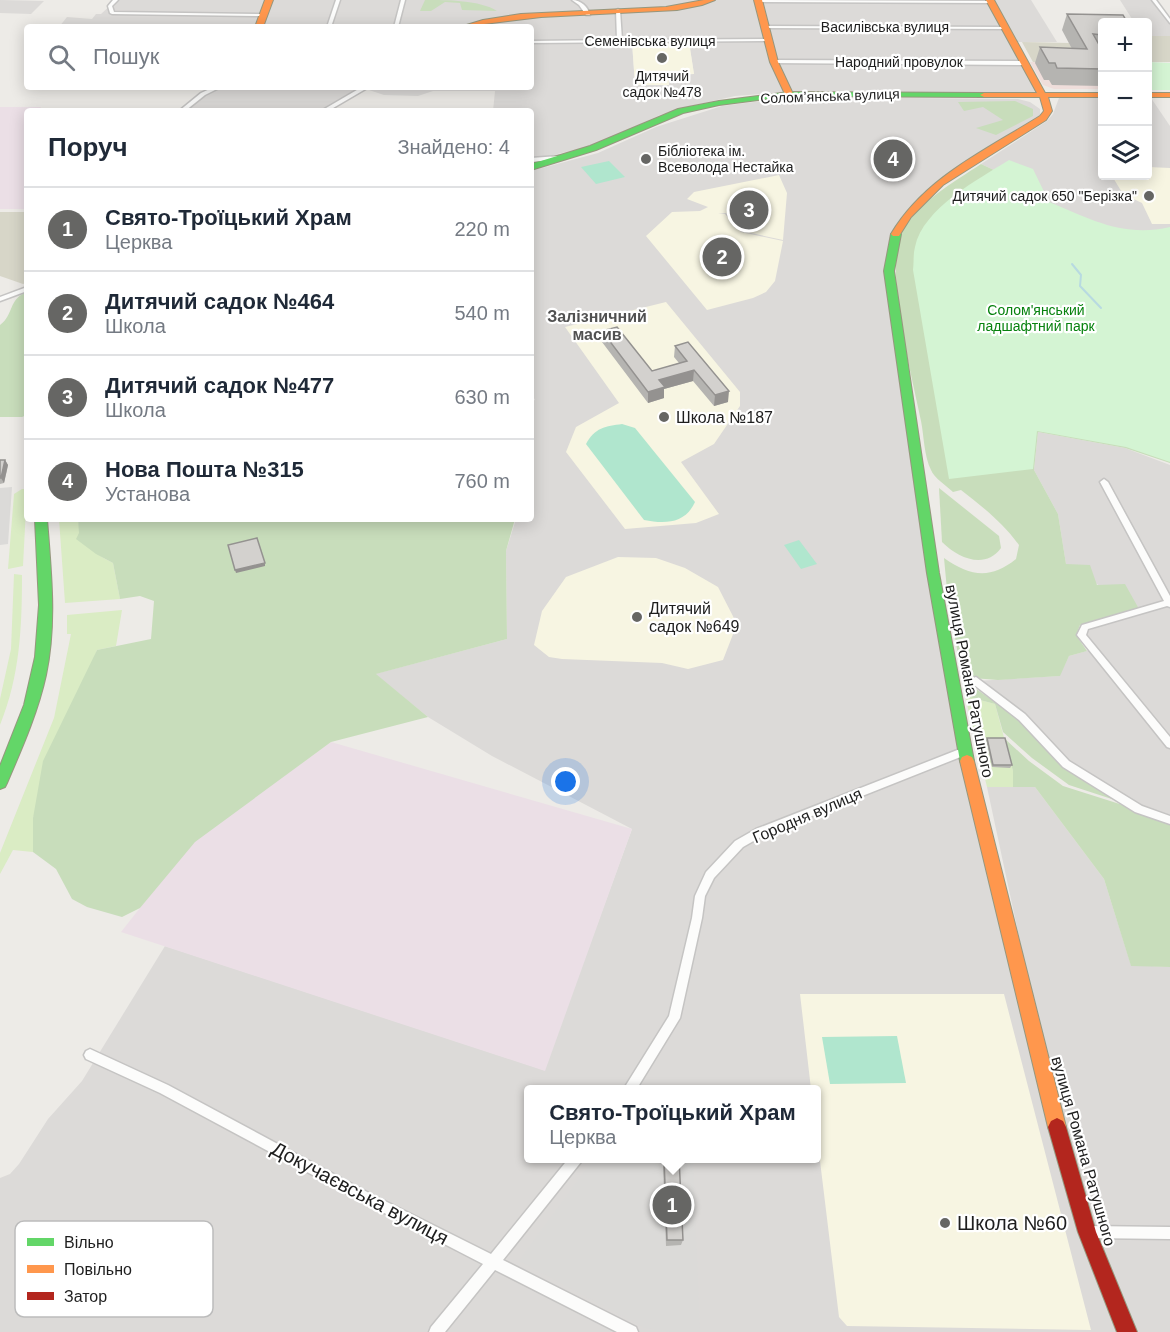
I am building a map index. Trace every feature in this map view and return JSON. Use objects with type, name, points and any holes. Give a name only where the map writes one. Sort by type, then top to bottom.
[{"type":"street","points":[[116,0],[110,6],[112,13],[261,21],[269,0]]},
{"type":"street","points":[[330,24],[338,0]]},
{"type":"street","points":[[397,24],[403,0]]},
{"type":"street","points":[[574,0],[581,4],[588,14]]},
{"type":"street","points":[[476,24],[491,20],[618,10],[691,8],[711,0]]},
{"type":"street","points":[[789,94],[774,62],[758,0],[991,1],[1042,94]]},
{"type":"street","points":[[1154,0],[1170,22]]},
{"type":"street","points":[[618,10],[620,41]]},
{"type":"street","name":"Василівська вулиця","points":[[767,33],[1005,28]]},
{"type":"street","name":"Семенівська вулиця","points":[[534,42],[620,41],[767,33]]},
{"type":"street","name":"Народний провулок","points":[[774,62],[1024,63]]},
{"type":"street","points":[[186,108],[212,90]]},
{"type":"street","points":[[329,108],[361,90]]},
{"type":"street","name":"Соломʼянська вулиця","points":[[534,160],[568,157],[681,111],[719,103],[789,94],[1098,95]]},
{"type":"street","name":"вулиця Романа Ратушного","points":[[1042,94],[1048,111],[1043,118],[960,172],[924,198],[907,215],[899,227],[889,256],[889,271],[934,583],[965,751],[1052,1106],[1087,1232],[1127,1332]]},
{"type":"street","points":[[1152,95],[1170,95]]},
{"type":"street","points":[[534,166],[568,157]]},
{"type":"street","points":[[0,299],[24,290]]},
{"type":"street","points":[[1104,482],[1170,603],[1084,627],[1080,635],[1170,744]]},
{"type":"street","points":[[0,783],[36,688],[44,639],[41,522]]},
{"type":"street","points":[[976,681],[1022,717],[1066,764],[1138,809],[1170,820]]},
{"type":"street","name":"Городня вулиця","points":[[632,1085],[674,1018],[698,918],[700,896],[710,875],[722,860],[739,844],[760,832],[965,751]]},
{"type":"street","name":"Докучаєвська вулиця","points":[[90,1055],[164,1089],[491,1262],[630,1332]]},
{"type":"street","points":[[436,1332],[573,1163]]},
{"type":"street","points":[[1087,1232],[1170,1233]]},
{"type":"shaded area","points":[[0,0],[44,1],[31,14],[0,13]]},
{"type":"shaded area","points":[[116,0],[987,0],[1021,62],[777,60],[770,40],[534,41],[534,24],[61,24],[67,17],[92,19],[96,14],[101,14]]},
{"type":"shaded area","points":[[990,0],[1031,0],[1057,42],[1013,42]]},
{"type":"shaded area","points":[[1120,0],[1152,0],[1170,24],[1170,36],[1152,36],[1152,18],[1131,18]]},
{"type":"shaded area","points":[[1152,36],[1170,36],[1170,62],[1152,62]]},
{"type":"shaded area","points":[[767,41],[785,92],[735,96],[686,107],[660,115],[592,146],[534,159],[534,108],[493,108],[495,91],[433,91],[418,96],[384,95],[369,90],[534,90],[534,42],[632,42],[635,85],[669,85],[668,75],[694,74],[689,42]]},
{"type":"shaded area","name":"Дитячий садок №478","points":[[632,42],[689,42],[694,74],[668,75],[669,85],[635,85]]},
{"type":"shaded area","points":[[1022,42],[1069,43],[1073,51],[1098,60],[1098,62],[1033,62]]},
{"type":"shaded area","points":[[1030,62],[1098,62],[1098,89],[1054,89],[1043,85]]},
{"type":"shaded area","points":[[778,63],[1022,64],[1037,90],[1034,92],[796,92],[790,90]]},
{"type":"shaded area","points":[[211,90],[360,90],[328,108],[188,108]]},
{"type":"shaded area","points":[[795,97],[1018,99],[1030,102],[1040,109],[1040,117],[924,192],[907,215],[889,256],[942,654],[1034,1032],[1127,1332],[0,1332],[0,1178],[10,1174],[19,1164],[48,1119],[82,1081],[165,946],[544,1070],[632,829],[492,756],[428,717],[375,674],[507,639],[506,551],[515,522],[534,522],[534,170],[598,153],[656,127],[722,106]]},
{"type":"shaded area","points":[[1059,98],[1098,98],[1098,180],[1152,180],[1152,99],[1170,126],[1170,229],[1151,234],[1109,231],[1049,205],[1043,193],[981,164],[1047,121],[1053,114]]},
{"type":"shaded area","points":[[0,107],[41,107],[24,108],[24,209],[0,209]]},
{"type":"shaded area","name":"Дитячий садок 650 \"Берізка\"","points":[[1152,167],[1170,168],[1170,224],[1152,224],[1142,203],[1123,194],[1114,180],[1152,180]]},
{"type":"shaded area","points":[[779,175],[787,193],[783,240],[742,231],[726,213],[718,213],[725,214],[741,232],[783,241],[775,281],[766,292],[753,298],[707,310],[646,236],[672,212],[700,211],[708,207],[687,199],[694,192]]},
{"type":"shaded area","points":[[0,212],[24,212],[24,284],[0,276]]},
{"type":"shaded area","name":"Школа №187","points":[[666,302],[740,392],[740,406],[714,444],[681,462],[719,514],[696,523],[625,529],[566,452],[576,427],[619,403],[565,327]]},
{"type":"shaded area","points":[[1038,432],[1125,448],[1170,465],[1170,820],[1139,809],[1066,764],[976,681],[1059,676],[1069,656],[1090,650],[1081,633],[1140,612],[1066,564],[1058,514],[1034,470]]},
{"type":"shaded area","points":[[12,487],[8,544],[0,545],[0,488]]},
{"type":"shaded area","name":"Дитячий садок №649","points":[[618,557],[656,558],[685,568],[718,587],[737,624],[723,660],[688,669],[662,663],[562,659],[549,657],[534,645],[542,611],[566,577]]},
{"type":"shaded area","points":[[331,742],[632,829],[545,1071],[121,932],[192,842]]},
{"type":"shaded area","points":[[987,787],[1035,787],[1104,879],[1131,965],[1170,967],[1170,1332],[1136,1332],[1095,1236],[1052,1091]]},
{"type":"shaded area","name":"Школа №60","points":[[800,994],[1004,994],[1091,1330],[847,1326],[839,1317],[820,1163],[821,1085],[811,1085]]},
{"type":"shaded area","points":[[591,1163],[693,1163],[700,1332],[672,1332],[645,1328],[519,1261]]},
{"type":"green space","points":[[425,0],[473,3],[497,11],[462,10],[460,3],[445,2],[431,11],[420,11]]},
{"type":"green space","points":[[1152,62],[1170,63],[1170,90],[1152,90]]},
{"type":"green space","points":[[1015,101],[1033,109],[1033,116],[996,135],[976,128],[1003,120],[983,107],[964,111],[958,102]]},
{"type":"green space","name":"Солом'янський ладшафтний парк","points":[[1009,160],[1033,169],[1049,202],[1079,215],[1108,225],[1137,230],[1170,227],[1170,462],[1126,447],[1037,431],[1033,469],[949,479],[913,270],[914,250],[920,233],[940,207]]},
{"type":"green space","points":[[609,161],[625,177],[596,184],[581,167]]},
{"type":"green space","name":"Солом'янський ладшафтний парк","points":[[981,164],[1043,193],[1170,410],[1170,463],[1125,448],[1038,432],[1034,470],[1058,514],[1066,564],[1090,565],[1097,585],[1125,584],[1139,609],[1080,625],[1076,635],[1087,651],[1069,656],[1060,676],[998,680],[972,678],[972,686],[1020,720],[1065,765],[1130,805],[1069,785],[1032,758],[1003,732],[995,704],[965,696],[947,590],[944,558],[971,572],[989,573],[1007,566],[1016,559],[1019,545],[985,509],[961,490],[953,492],[931,470],[901,324],[896,271],[897,248],[902,232],[909,221],[937,194]]},
{"type":"green space","points":[[24,294],[24,416],[0,417],[0,325]]},
{"type":"green space","points":[[622,424],[635,428],[695,502],[686,515],[667,522],[644,520],[586,444],[593,434],[601,429]]},
{"type":"green space","points":[[939,488],[999,536],[1001,548],[995,555],[980,560],[963,557],[942,542]]},
{"type":"green space","points":[[24,489],[23,566],[8,569],[14,494]]},
{"type":"green space","points":[[59,522],[78,522],[82,535],[89,546],[113,563],[120,599],[65,603]]},
{"type":"green space","points":[[78,522],[514,522],[506,551],[507,639],[376,674],[428,717],[331,742],[195,842],[140,908],[122,917],[87,907],[72,899],[56,869],[33,852],[33,818],[43,761],[97,650],[151,639],[154,601],[140,596],[120,599],[113,563],[76,539],[79,533]]},
{"type":"green space","points":[[799,540],[817,564],[801,569],[784,545]]},
{"type":"green space","points":[[14,574],[22,575],[20,632],[16,670],[0,725],[0,699],[11,649]]},
{"type":"green space","points":[[122,610],[116,646],[97,650],[33,818],[33,852],[13,850],[0,874],[0,853],[54,718],[71,634],[67,634],[67,615]]},
{"type":"green space","points":[[965,696],[995,704],[1013,771],[1013,787],[987,787]]},
{"type":"green space","points":[[1004,738],[1029,761],[1063,786],[1170,820],[1170,967],[1131,966],[1104,879],[1035,787],[1013,787],[1013,771]]},
{"type":"green space","points":[[897,1036],[906,1083],[830,1084],[822,1037]]},
{"type":"building","points":[[1067,14],[1123,15],[1125,18],[1098,18],[1098,35],[1093,34],[1098,43],[1098,69],[1057,68],[1055,63],[1049,63],[1040,47],[1087,49]]},
{"type":"building","points":[[617,327],[652,371],[687,361],[675,346],[688,342],[729,391],[715,395],[694,370],[659,380],[665,387],[648,392],[602,331]]},
{"type":"building","points":[[0,460],[5,460],[1,478],[0,478]]},
{"type":"building","points":[[257,538],[265,563],[235,570],[228,545]]},
{"type":"building","points":[[987,738],[1005,738],[1012,765],[993,765]]},
{"type":"building","points":[[664,1163],[679,1163],[683,1240],[667,1240]]},
{"type":"waterway","points":[[1072,264],[1081,275],[1080,286],[1101,308]]},
{"type":"traffic: fast","points":[[534,166],[593,148],[681,111],[719,103],[789,94],[984,95]]},
{"type":"traffic: fast","points":[[896,234],[889,271],[933,573],[967,761]]},
{"type":"traffic: fast","points":[[0,783],[31,705],[42,657],[46,605],[41,522]]},
{"type":"traffic: slow","points":[[260,24],[269,0]]},
{"type":"traffic: slow","points":[[478,24],[541,14],[666,9],[711,0]]},
{"type":"traffic: slow","points":[[758,0],[774,62],[789,94]]},
{"type":"traffic: slow","points":[[896,234],[907,216],[940,183],[1043,118],[1048,111],[1045,99],[990,0]]},
{"type":"traffic: slow","points":[[984,95],[1098,95]]},
{"type":"traffic: slow","points":[[1152,95],[1170,95]]},
{"type":"traffic: slow","points":[[967,761],[1057,1127]]},
{"type":"traffic: jam","points":[[1057,1127],[1087,1232],[1127,1332]]},
{"type":"place","name":"Дитячий садок №478","points":[[662,58]]},
{"type":"place","name":"Бібліотека ім. Всеволода Нестайка","points":[[646,159]]},
{"type":"place","name":"Нова Пошта №315","points":[[893,159]]},
{"type":"place","name":"Дитячий садок 650 \"Берізка\"","points":[[1149,196]]},
{"type":"place","name":"Дитячий садок №477","points":[[749,210]]},
{"type":"place","name":"Дитячий садок №464","points":[[722,257]]},
{"type":"place","name":"Школа №187","points":[[664,417]]},
{"type":"place","name":"Дитячий садок №649","points":[[637,617]]},
{"type":"place","name":"Свято-Троїцький Храм","points":[[672,1205]]},
{"type":"place","name":"Школа №60","points":[[945,1223]]},
{"type":"district","name":"Залізничний масив","points":[[597,325]]}]
